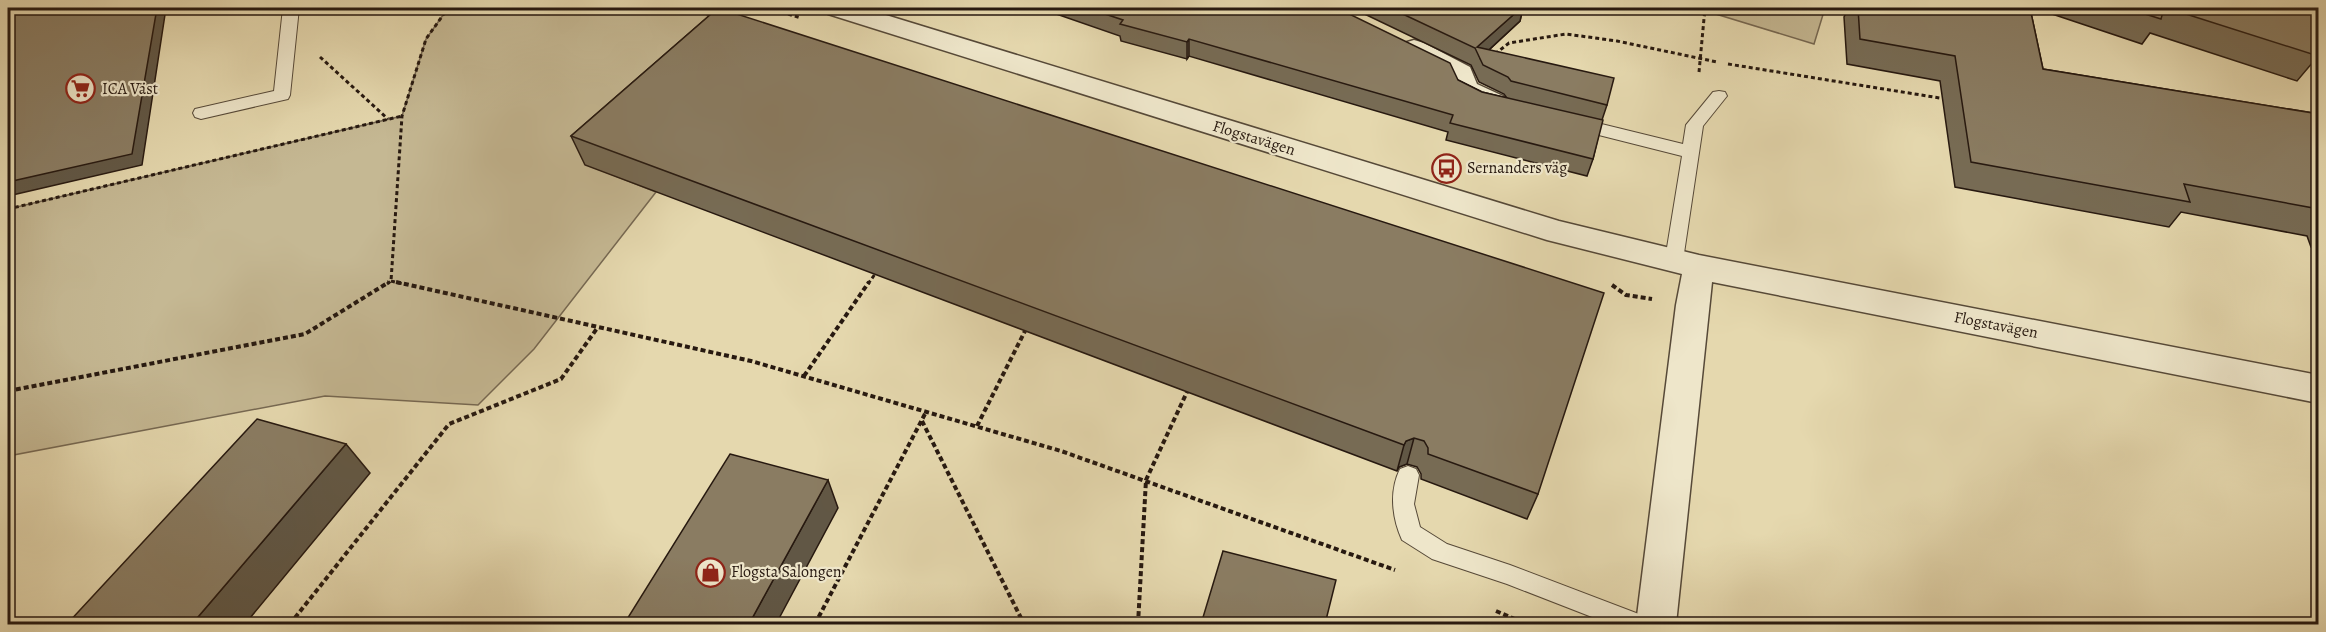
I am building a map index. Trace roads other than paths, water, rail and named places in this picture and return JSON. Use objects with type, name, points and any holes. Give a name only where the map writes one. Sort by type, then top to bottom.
[{"type":"street","name":"Flogstavägen","points":[[837,8],[1558,232],[1686,264],[2319,389]]},
{"type":"street","points":[[1389,38],[1460,72],[1465,89],[1498,104]]},
{"type":"street","points":[[1656,624],[1692,305],[1686,264]]},
{"type":"lane","points":[[201,113],[282,95],[291,8]]},
{"type":"lane","points":[[1686,264],[1691,152],[1695,125],[1719,96]]},
{"type":"lane","points":[[1562,120],[1691,152]]},
{"type":"lane","points":[[1408,475],[1403,504],[1410,534],[1440,552],[1510,575],[1636,624]]},
{"type":"place","name":"ICA Väst","points":[[81,89]]},
{"type":"place","name":"Sernanders väg","points":[[1446,168]]},
{"type":"place","name":"Flogsta Salongen","points":[[710,572]]}]
